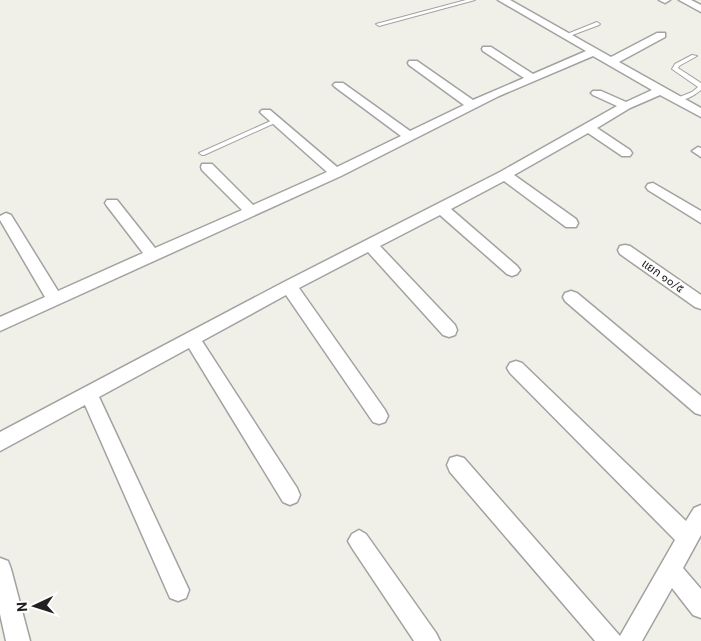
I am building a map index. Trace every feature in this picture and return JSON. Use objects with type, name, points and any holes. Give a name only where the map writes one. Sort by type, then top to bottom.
[{"type":"street","points":[[503,0],[701,113]]},
{"type":"street","points":[[684,0],[701,9]]},
{"type":"street","points":[[612,62],[661,36]]},
{"type":"street","points":[[487,50],[532,78]]},
{"type":"street","points":[[0,324],[250,210],[336,173],[472,105],[593,52]]},
{"type":"street","points":[[413,63],[472,105]]},
{"type":"street","points":[[339,86],[410,137]]},
{"type":"street","points":[[0,442],[289,286],[505,175],[626,106],[661,90]]},
{"type":"street","points":[[597,93],[626,106]]},
{"type":"street","points":[[270,117],[336,173]]},
{"type":"street","points":[[589,128],[626,153]]},
{"type":"street","points":[[206,167],[250,210]]},
{"type":"street","points":[[505,175],[570,223]]},
{"type":"street","points":[[653,187],[701,218]]},
{"type":"street","points":[[112,203],[152,256]]},
{"type":"street","points":[[441,208],[512,270]]},
{"type":"street","points":[[6,218],[54,300]]},
{"type":"street","points":[[370,245],[449,330]]},
{"type":"street","name":"แยก ๑๐/๕","points":[[625,250],[701,303]]},
{"type":"street","points":[[289,286],[379,416]]},
{"type":"street","points":[[571,297],[701,407]]},
{"type":"street","points":[[191,338],[290,495]]},
{"type":"street","points":[[516,368],[688,537]]},
{"type":"street","points":[[89,394],[178,590]]},
{"type":"street","points":[[457,465],[610,641]]},
{"type":"street","points":[[629,641],[701,515]]},
{"type":"street","points":[[358,541],[428,641]]},
{"type":"street","points":[[0,569],[18,641]]},
{"type":"street","points":[[671,570],[701,607]]},
{"type":"lane","points":[[379,24],[472,0]]},
{"type":"lane","points":[[565,36],[597,24]]},
{"type":"lane","points":[[679,99],[694,93],[701,86],[675,69],[677,65],[694,56]]},
{"type":"lane","points":[[202,153],[270,117]]}]
